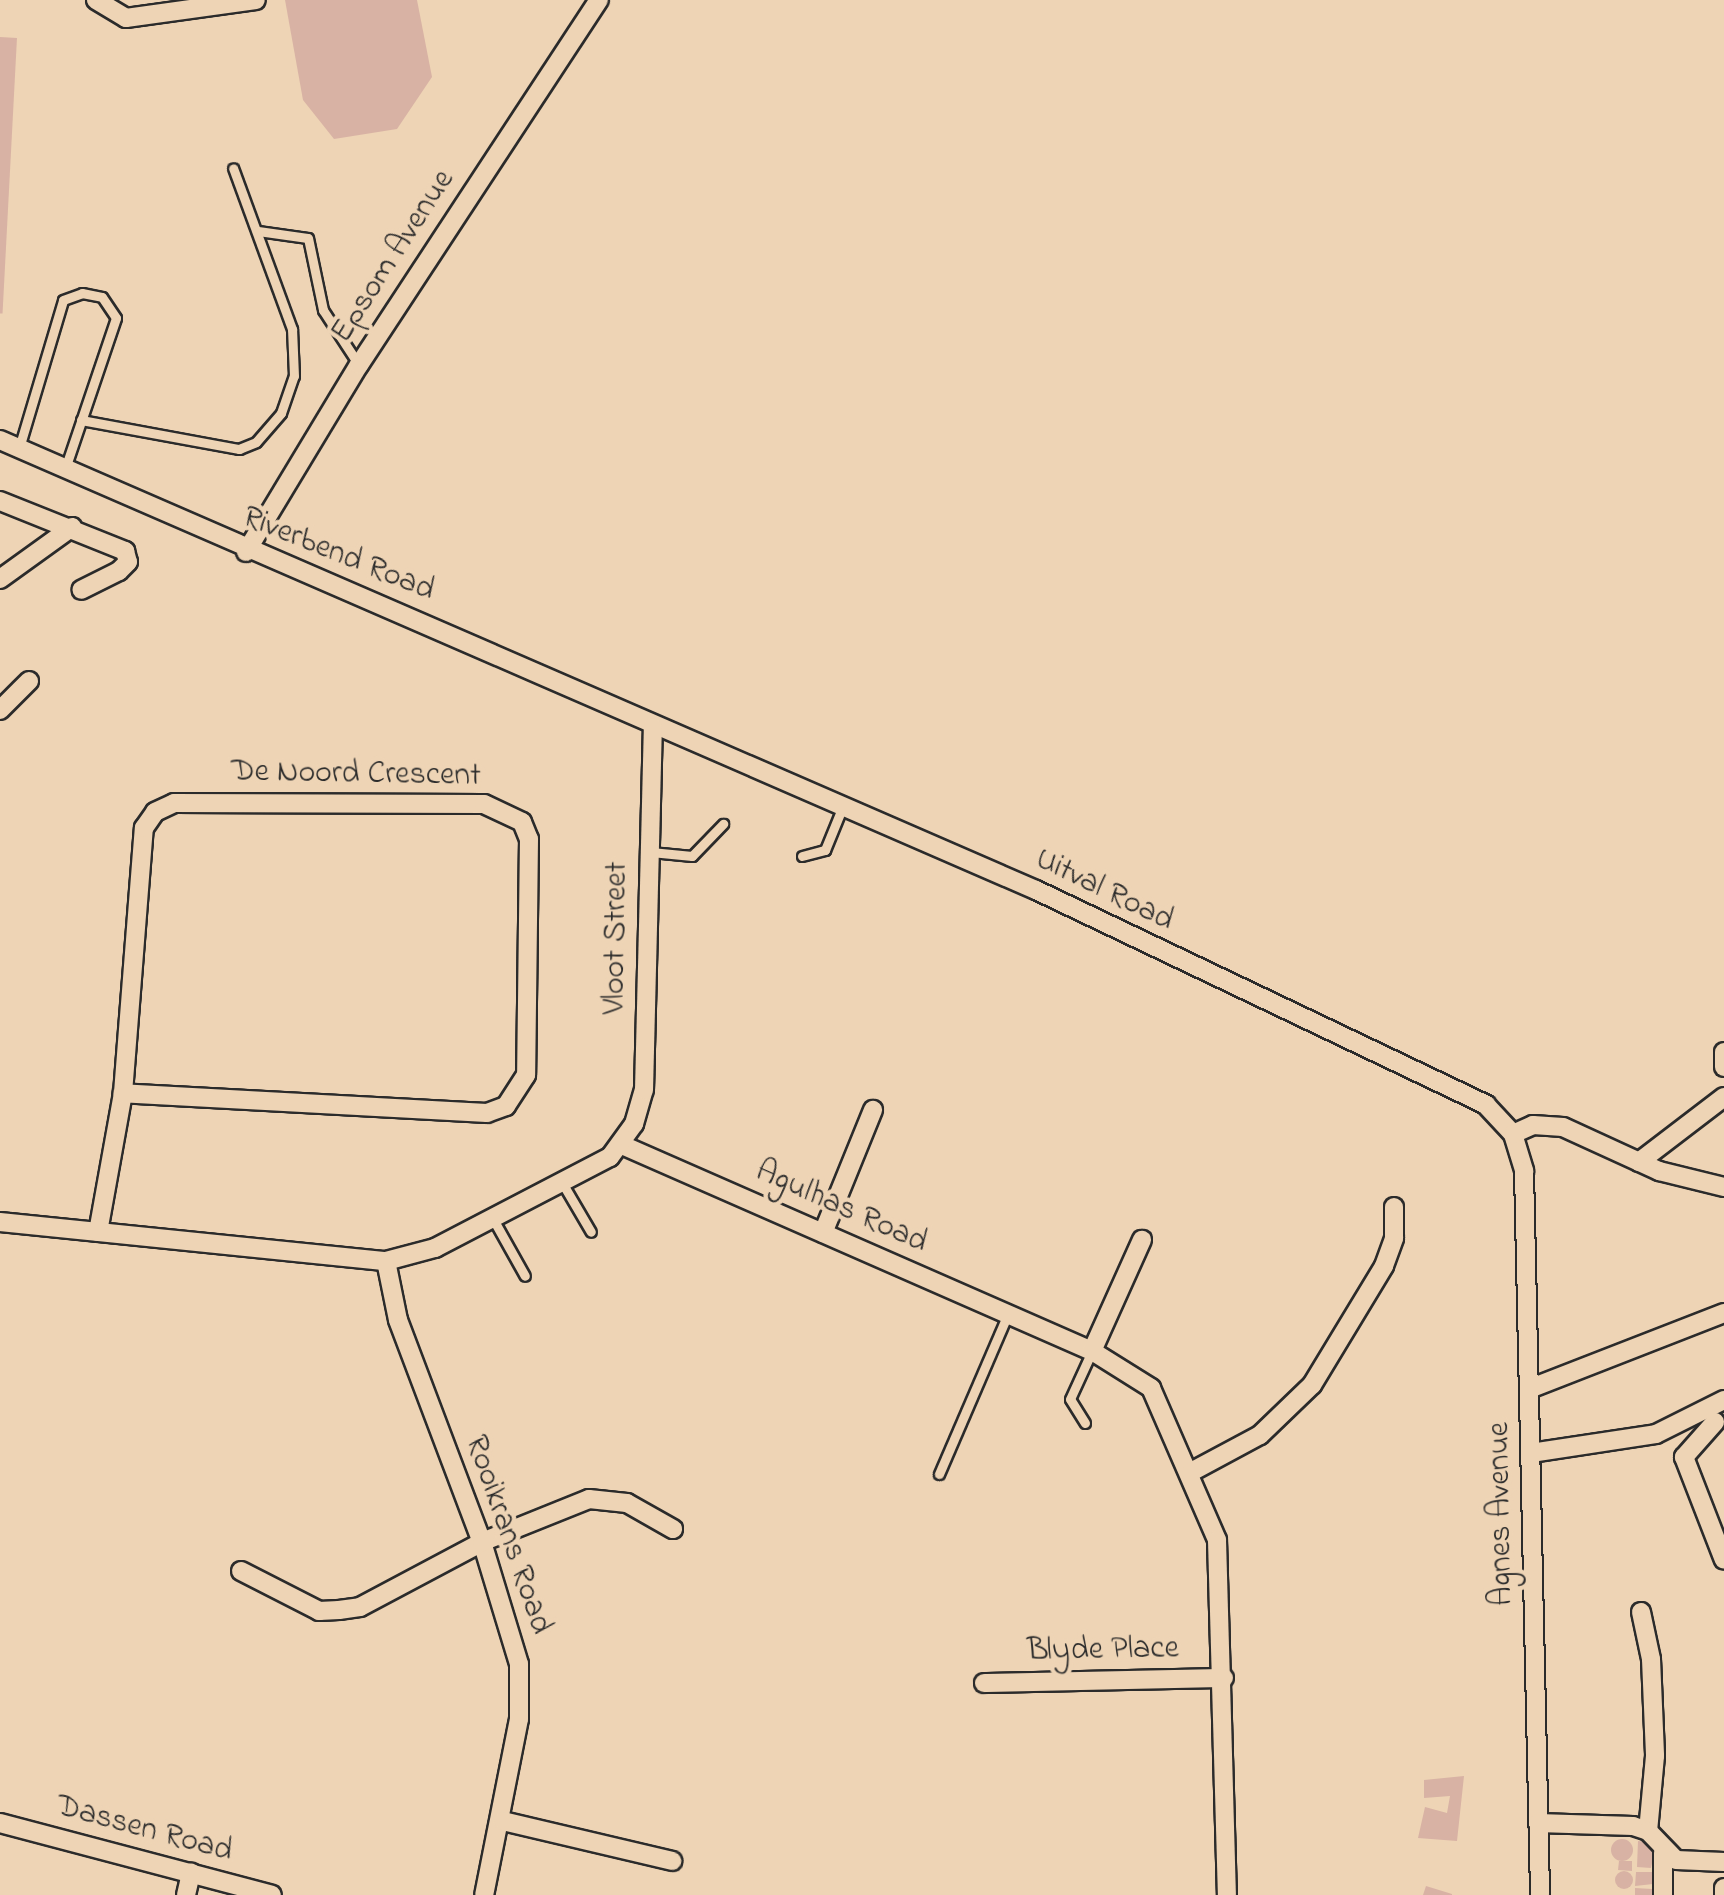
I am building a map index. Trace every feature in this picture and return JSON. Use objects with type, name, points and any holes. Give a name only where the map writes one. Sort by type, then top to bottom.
[{"type":"street","points":[[96,0],[126,18],[256,0]]},
{"type":"street","name":"Epsom Avenue","points":[[246,552],[359,365],[600,0]]},
{"type":"street","name":"Riverbend Road","points":[[0,440],[246,552],[425,622],[653,727]]},
{"type":"street","points":[[0,501],[119,546],[128,562],[81,590]]},
{"type":"street","points":[[0,579],[72,527]]},
{"type":"street","points":[[0,710],[29,681]]},
{"type":"street","name":"Uitval Road","points":[[653,727],[842,806],[1460,1087],[1513,1134]]},
{"type":"street","name":"Vloot Street","points":[[622,1145],[644,1090],[653,727]]},
{"type":"street","name":"De Noord Crescent","points":[[98,1232],[123,1093],[144,828],[161,807],[484,804],[522,822],[529,839],[526,1075],[506,1106],[488,1113],[123,1093]]},
{"type":"street","points":[[1724,1052],[1724,1068]]},
{"type":"street","points":[[1639,1162],[1724,1097]]},
{"type":"street","points":[[823,1233],[872,1110]]},
{"type":"street","points":[[1513,1134],[1548,1124],[1639,1162],[1724,1187]]},
{"type":"street","name":"Agnes Avenue","points":[[1513,1134],[1524,1171],[1540,1895]]},
{"type":"street","points":[[0,1222],[386,1260],[426,1252],[564,1186],[622,1145]]},
{"type":"street","name":"Agulhas Road","points":[[622,1145],[1092,1351],[1151,1388],[1218,1540],[1228,1895]]},
{"type":"street","points":[[1190,1472],[1260,1435],[1312,1384],[1384,1266],[1394,1238],[1394,1207]]},
{"type":"street","points":[[1092,1351],[1142,1240]]},
{"type":"street","name":"Rooikrans Road","points":[[386,1260],[418,1380],[482,1542],[519,1664],[503,1821],[484,1895]]},
{"type":"street","points":[[1530,1390],[1724,1313]]},
{"type":"street","points":[[1531,1453],[1656,1434],[1718,1417]]},
{"type":"street","points":[[1718,1417],[1684,1457],[1724,1560]]},
{"type":"street","points":[[241,1570],[318,1610],[339,1610],[360,1607],[482,1542],[589,1499],[627,1503],[673,1529]]},
{"type":"street","points":[[1641,1612],[1649,1640],[1655,1756],[1648,1831],[1663,1853],[1663,1895]]},
{"type":"street","name":"Blyde Place","points":[[984,1683],[1224,1678]]},
{"type":"street","points":[[503,1821],[672,1861]]},
{"type":"street","name":"Dassen Road","points":[[0,1823],[272,1895]]},
{"type":"street","points":[[1538,1824],[1615,1823],[1648,1831]]},
{"type":"street","points":[[1663,1853],[1698,1864],[1724,1862]]},
{"type":"street","points":[[186,1895],[192,1873]]},
{"type":"lane","points":[[82,420],[239,448],[268,430],[288,400],[294,362],[285,301],[233,168]]},
{"type":"lane","points":[[258,231],[298,232],[308,238],[323,310],[359,365]]},
{"type":"lane","points":[[19,448],[63,300],[82,292],[108,301],[116,318],[65,469]]},
{"type":"lane","points":[[802,856],[825,850],[842,806]]},
{"type":"lane","points":[[648,852],[692,856],[724,824]]},
{"type":"lane","points":[[564,1186],[591,1232]]},
{"type":"lane","points":[[493,1219],[525,1276]]},
{"type":"lane","points":[[939,1474],[1008,1314]]},
{"type":"lane","points":[[1086,1423],[1070,1399],[1092,1351]]},
{"type":"building","points":[[285,0],[417,0],[432,77],[397,129],[334,139],[303,100]]},
{"type":"building","points":[[0,37],[17,38],[0,313]]},
{"type":"building","points":[[1464,1776],[1457,1841],[1418,1838],[1425,1807],[1447,1813],[1450,1796],[1424,1798],[1424,1780]]},
{"type":"building","points":[[1622,1839],[1633,1850],[1622,1861],[1611,1850]]},
{"type":"building","points":[[1638,1841],[1656,1843],[1651,1868],[1637,1867]]},
{"type":"building","points":[[1619,1861],[1632,1861],[1632,1871],[1618,1870]]},
{"type":"building","points":[[1624,1871],[1633,1880],[1624,1889],[1615,1880]]},
{"type":"building","points":[[1636,1872],[1654,1872],[1653,1884],[1635,1886]]},
{"type":"building","points":[[1426,1886],[1452,1894],[1452,1895],[1423,1895]]},
{"type":"building","points":[[1635,1888],[1652,1889],[1652,1895],[1635,1895]]}]
